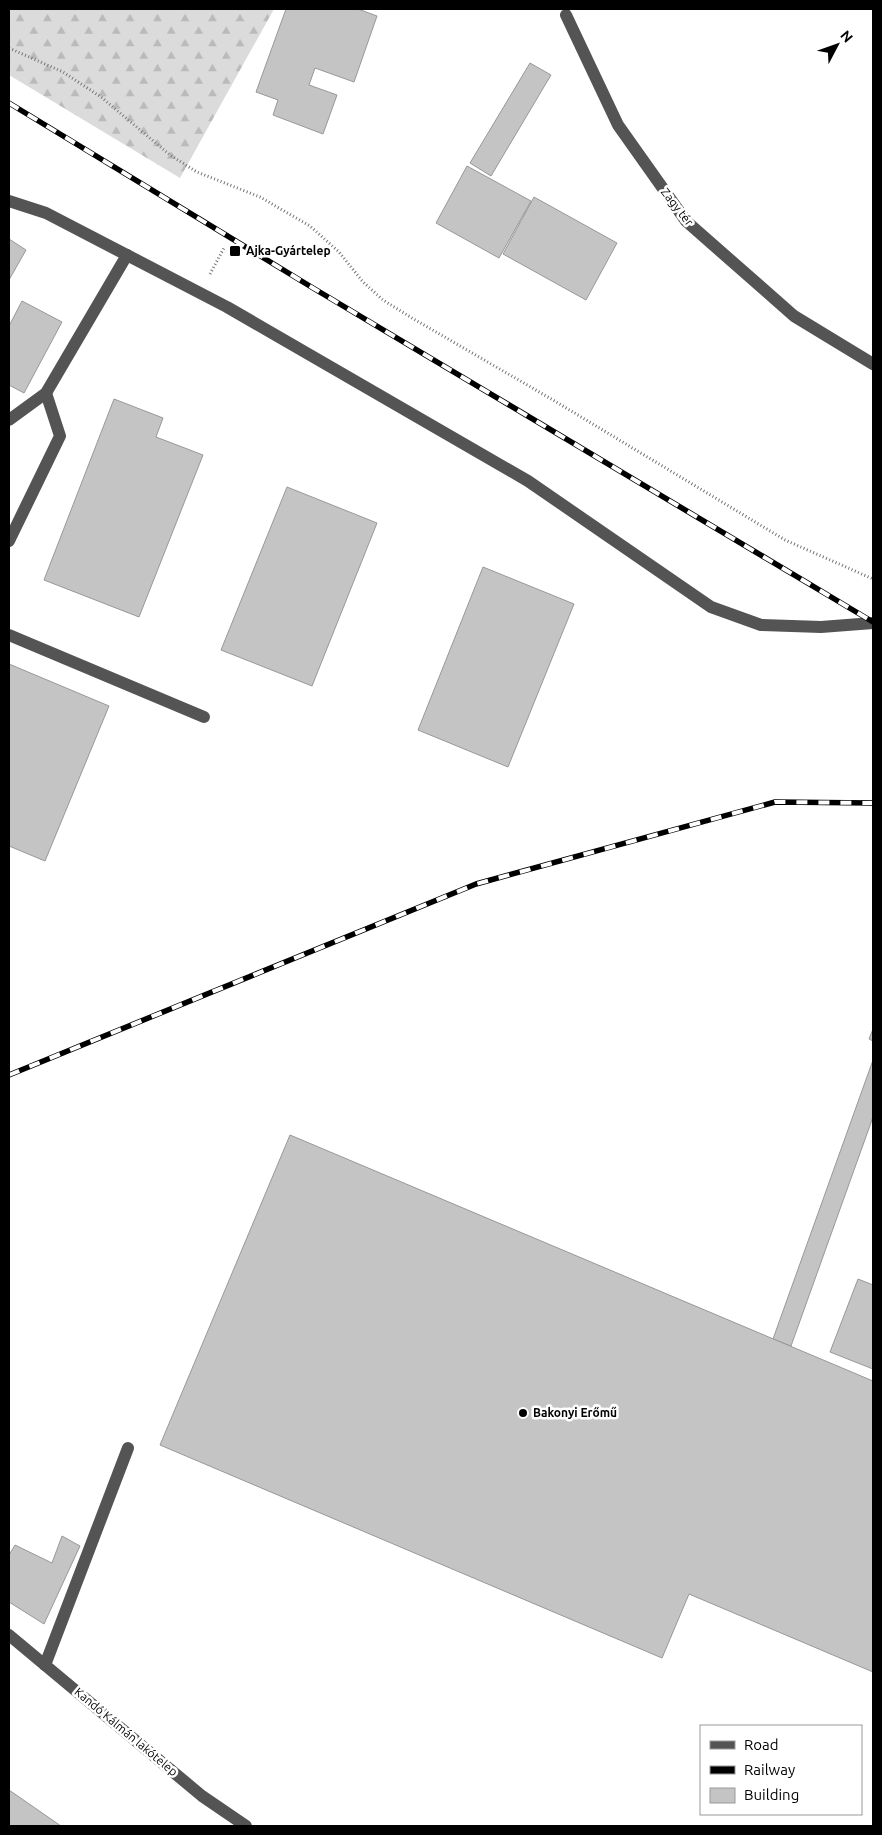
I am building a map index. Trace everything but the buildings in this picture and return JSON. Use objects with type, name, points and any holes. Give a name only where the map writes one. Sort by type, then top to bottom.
[{"type":"street","name":"Zagy tér","points":[[566,15],[618,125],[686,221],[794,316],[873,364]]},
{"type":"street","points":[[9,201],[46,213],[200,293],[528,482],[710,607],[762,625],[821,627],[873,622]]},
{"type":"street","points":[[9,420],[46,393],[127,255]]},
{"type":"street","points":[[9,540],[60,436],[46,393]]},
{"type":"street","points":[[9,635],[204,718]]},
{"type":"street","points":[[45,1665],[128,1448]]},
{"type":"street","name":"Kandó Kálmán lakótelep","points":[[9,1635],[202,1796],[246,1826]]},
{"type":"path","points":[[9,48],[63,72],[94,92],[170,155],[197,172],[260,197],[310,226],[339,252],[363,282],[383,300],[404,314],[785,540],[873,579]]},
{"type":"path","points":[[200,293],[224,248]]},
{"type":"green space","points":[[9,9],[274,9],[180,178],[9,75]]},
{"type":"railway","points":[[9,103],[313,288],[873,622]]},
{"type":"railway","points":[[9,1075],[476,884],[775,802],[873,803]]},
{"type":"place","name":"Ajka-Gyártelep","points":[[235,251]]},
{"type":"place","name":"Bakonyi Erőmű","points":[[523,1413]]}]
